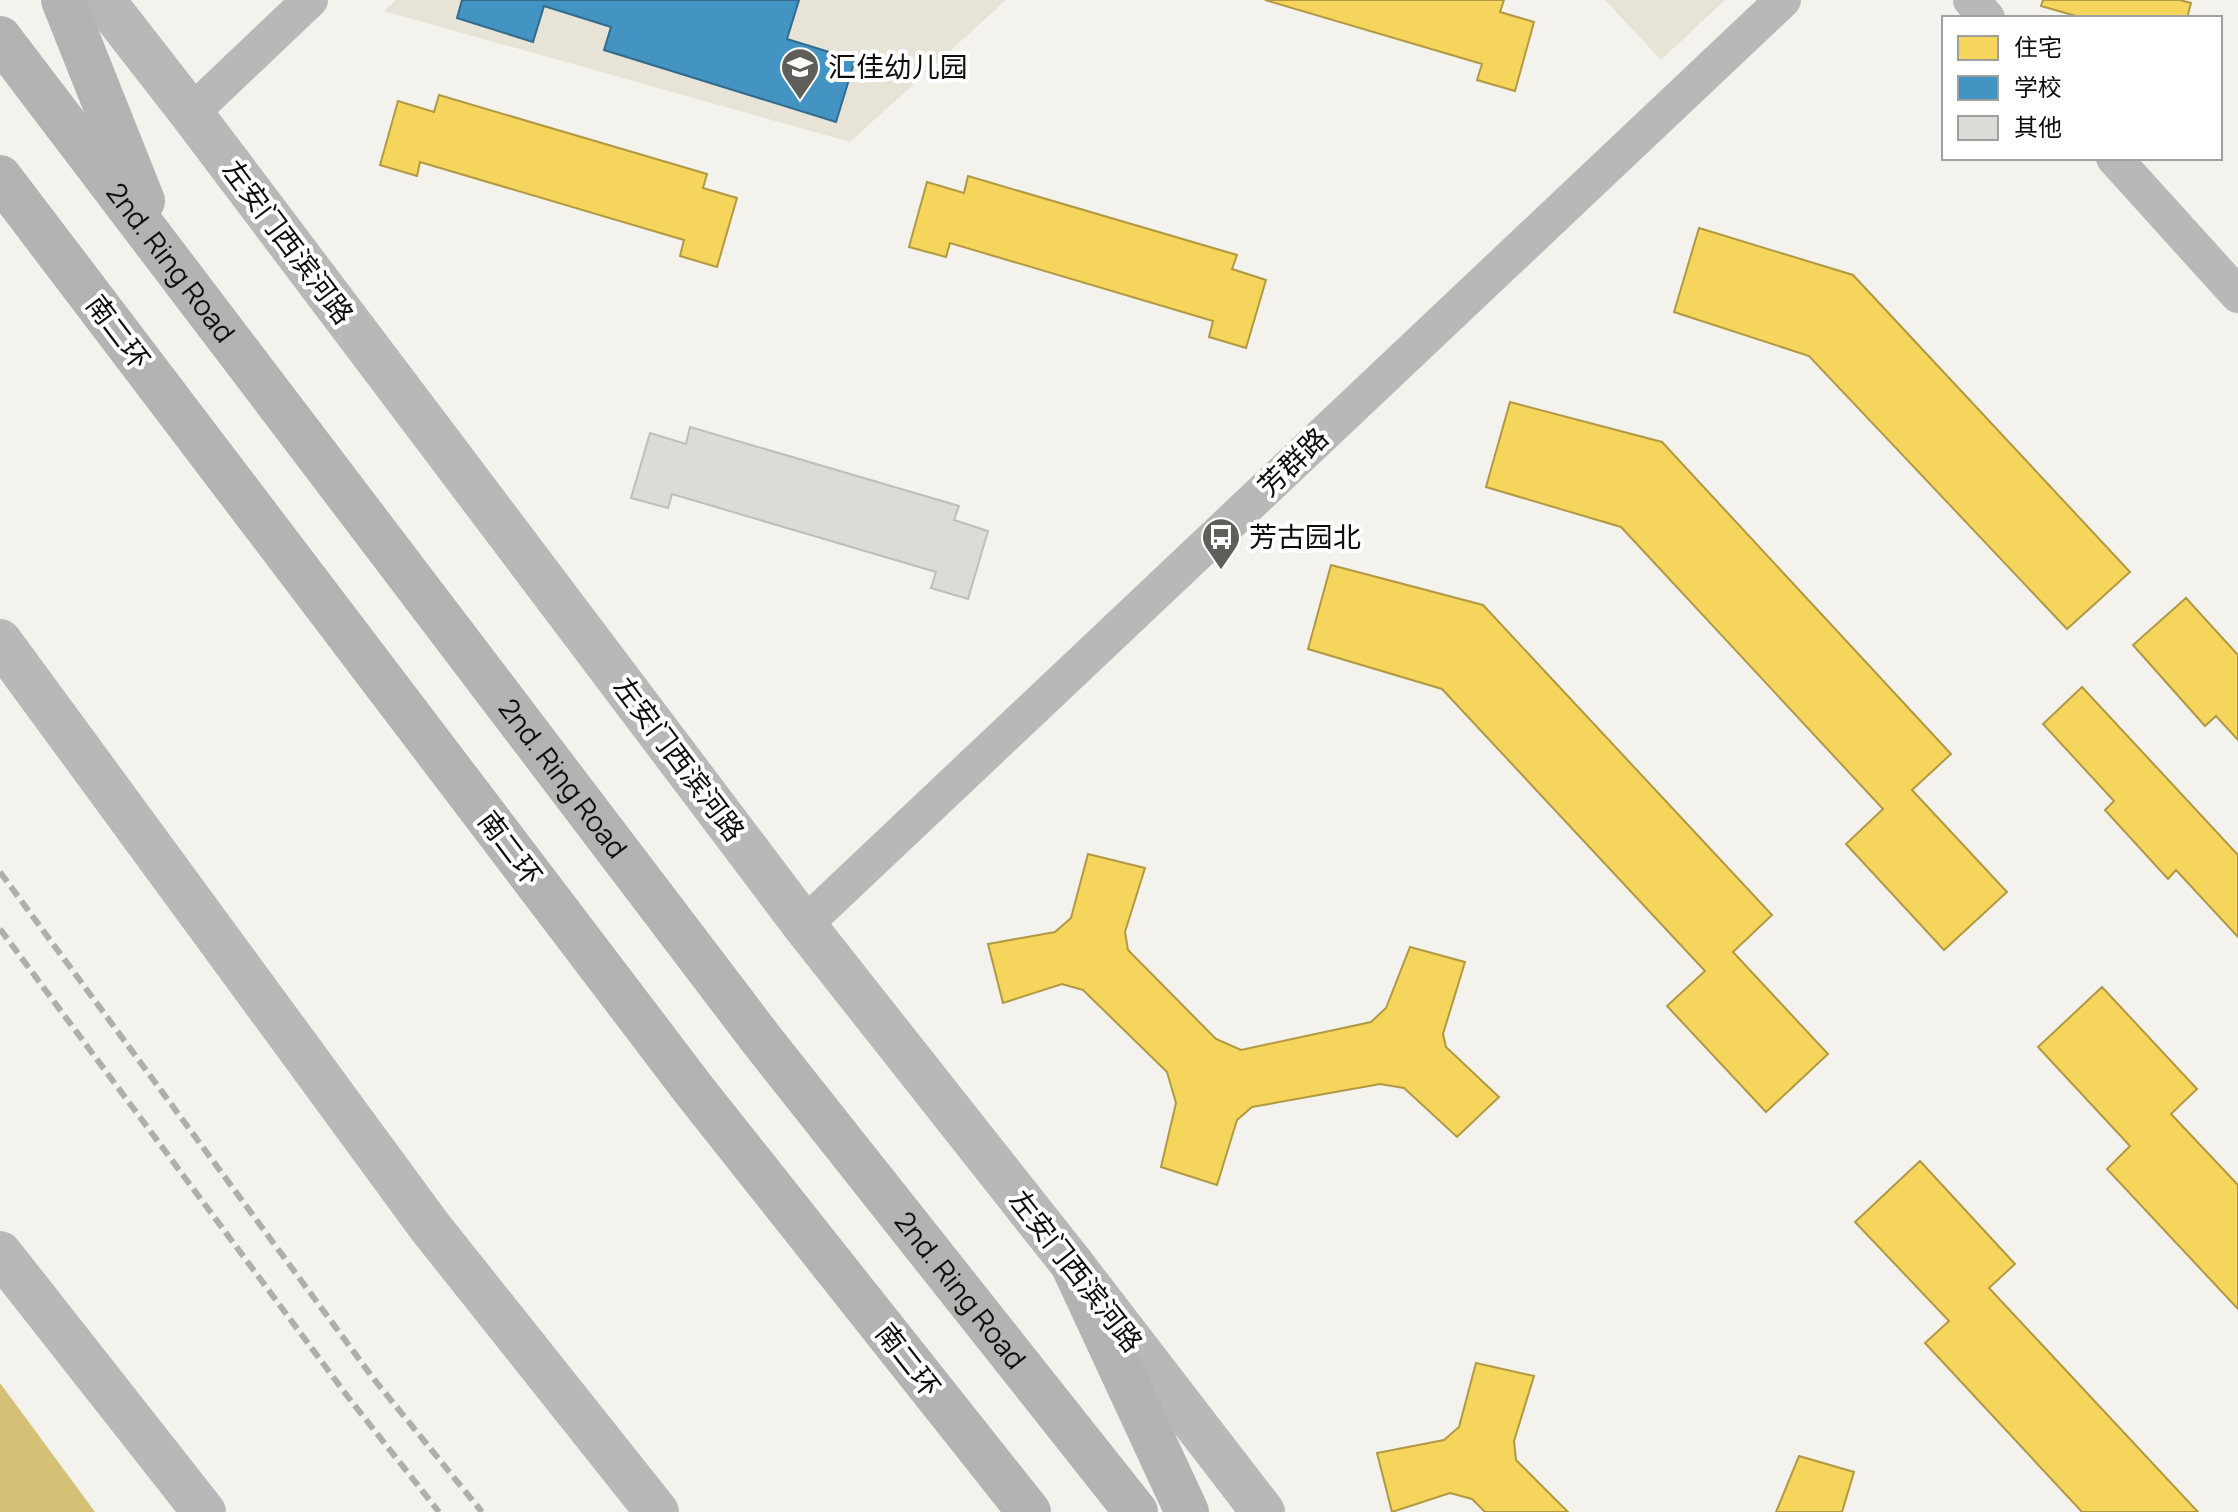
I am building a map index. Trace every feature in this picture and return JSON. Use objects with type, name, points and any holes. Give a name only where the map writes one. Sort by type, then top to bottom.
[{"type":"highway","points":[[63,0],[163,252]]},
{"type":"highway","name":"2nd. Ring Road","points":[[0,38],[761,1039],[1136,1512]]},
{"type":"highway","name":"南二环","points":[[0,177],[694,1090],[1029,1512]]},
{"type":"highway","points":[[1072,1264],[1187,1512]]},
{"type":"street","name":"左安门西滨河路","points":[[103,0],[804,925],[1263,1512]]},
{"type":"street","points":[[191,113],[310,0]]},
{"type":"street","name":"芳群路","points":[[804,925],[1783,0]]},
{"type":"street","points":[[1971,0],[1985,16]]},
{"type":"street","points":[[2116,160],[2238,295]]},
{"type":"street","points":[[0,641],[430,1227],[657,1512]]},
{"type":"street","points":[[0,1253],[204,1512]]},
{"type":"shaded area","name":"汇佳幼儿园","points":[[396,0],[1006,0],[850,142],[384,11]]},
{"type":"shaded area","points":[[1605,0],[1725,0],[1661,60]]},
{"type":"shaded area","points":[[0,1383],[95,1512],[0,1512]]},
{"type":"building: 住宅","points":[[1265,0],[1504,0],[1500,12],[1534,22],[1515,91],[1477,80],[1482,64]]},
{"type":"building: 住宅","points":[[2043,0],[2180,0],[2191,3],[2188,16],[2076,16],[2041,6]]},
{"type":"building: 住宅","points":[[439,95],[707,174],[703,188],[737,198],[717,267],[680,256],[684,240],[420,162],[417,176],[380,165],[398,101],[434,112]]},
{"type":"building: 住宅","points":[[968,176],[1237,255],[1232,269],[1266,280],[1246,348],[1209,337],[1213,321],[950,243],[946,257],[909,247],[927,182],[964,193]]},
{"type":"building: 住宅","points":[[1699,228],[1853,275],[2130,572],[2067,629],[1809,356],[1674,312]]},
{"type":"building: 住宅","points":[[1510,402],[1662,442],[1951,754],[1912,790],[2007,892],[1944,950],[1846,844],[1883,809],[1621,527],[1486,487]]},
{"type":"building: 住宅","points":[[1331,565],[1483,605],[1772,915],[1733,952],[1828,1054],[1766,1112],[1667,1006],[1705,971],[1442,689],[1308,649]]},
{"type":"building: 住宅","points":[[2186,598],[2238,655],[2238,740],[2216,716],[2205,726],[2133,645]]},
{"type":"building: 住宅","points":[[2082,687],[2238,855],[2238,937],[2176,870],[2168,879],[2105,810],[2114,801],[2043,724]]},
{"type":"building: 住宅","points":[[1088,854],[1145,868],[1125,932],[1128,950],[1216,1039],[1241,1050],[1371,1022],[1386,1008],[1410,947],[1465,962],[1443,1034],[1446,1047],[1499,1097],[1457,1137],[1404,1088],[1380,1084],[1252,1107],[1237,1120],[1217,1185],[1161,1167],[1176,1103],[1167,1072],[1083,990],[1062,984],[1003,1003],[988,944],[1055,932],[1071,918]]},
{"type":"building: 住宅","points":[[2102,987],[2197,1089],[2171,1114],[2238,1185],[2238,1309],[2107,1169],[2130,1146],[2038,1047]]},
{"type":"building: 住宅","points":[[1920,1161],[2015,1264],[1989,1288],[2198,1512],[2082,1512],[1925,1343],[1949,1321],[1855,1222]]},
{"type":"building: 住宅","points":[[1476,1363],[1534,1376],[1514,1441],[1516,1460],[1568,1512],[1485,1512],[1472,1499],[1450,1493],[1392,1512],[1377,1453],[1444,1440],[1459,1427]]},
{"type":"building: 住宅","points":[[1799,1456],[1854,1472],[1842,1512],[1776,1512]]},
{"type":"building: 学校","points":[[462,0],[799,0],[787,39],[855,60],[836,122],[604,50],[611,27],[544,6],[533,42],[457,18]]},
{"type":"building: 其他","points":[[690,427],[959,506],[954,520],[988,531],[968,599],[931,588],[936,572],[672,494],[668,508],[631,498],[650,433],[686,444]]},
{"type":"railway","points":[[0,872],[373,1378],[482,1512]]},
{"type":"railway","points":[[0,929],[348,1397],[439,1512]]},
{"type":"place","name":"汇佳幼儿园","points":[[800,101]]},
{"type":"place","name":"芳古园北","points":[[1221,571]]}]
